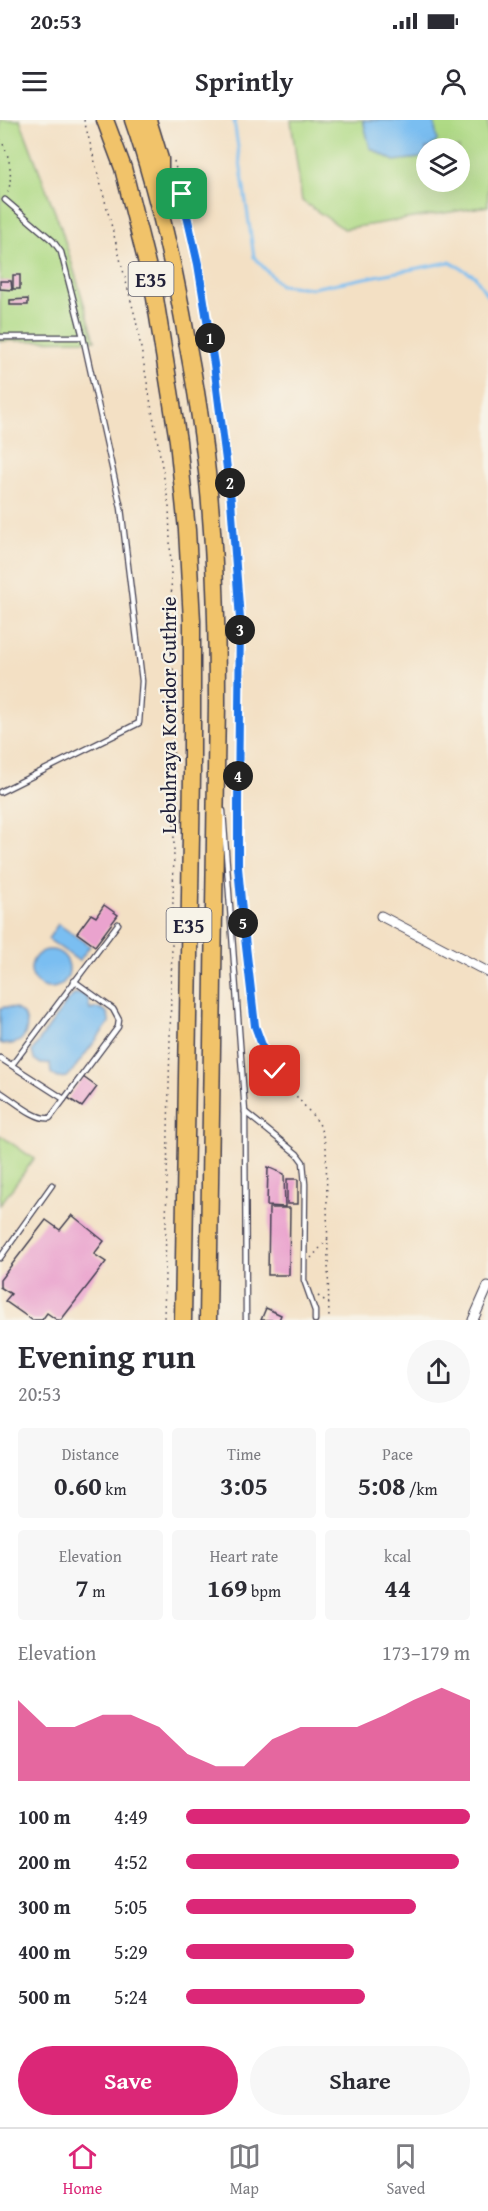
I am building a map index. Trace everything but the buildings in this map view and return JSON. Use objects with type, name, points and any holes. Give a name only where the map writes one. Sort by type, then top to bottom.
[{"type":"highway","name":"Lebuhraya Koridor Guthrie","points":[[105,120],[123,168],[154,292],[176,431],[187,530],[192,621],[192,774],[183,1320]]},
{"type":"highway","name":"E35","points":[[133,120],[147,162],[178,289],[200,410],[211,516],[217,703],[208,1320]]},
{"type":"highway","points":[[148,120],[160,159],[159,209]]},
{"type":"street","points":[[381,916],[488,972]]},
{"type":"street","points":[[473,1320],[488,1286]]},
{"type":"lane","points":[[0,792],[139,723],[142,681],[121,508],[83,337],[61,252],[53,241],[5,200]]},
{"type":"lane","points":[[0,337],[83,337]]},
{"type":"lane","points":[[217,703],[222,793]]},
{"type":"lane","points":[[223,804],[245,1112],[246,1320]]},
{"type":"lane","points":[[12,1065],[118,924]]},
{"type":"lane","points":[[0,1092],[37,1117],[50,1118],[119,1024],[113,1010],[74,981]]},
{"type":"lane","points":[[0,1058],[64,1099]]},
{"type":"lane","points":[[245,1112],[297,1154],[303,1162],[305,1184],[304,1280],[315,1311],[315,1320]]},
{"type":"lane","points":[[0,1258],[52,1185]]},
{"type":"path","points":[[84,120],[136,320],[169,506],[173,642],[174,850],[164,1320]]},
{"type":"path","points":[[0,139],[10,164],[10,185],[5,200]]},
{"type":"path","points":[[173,158],[198,264],[214,364],[231,501],[240,619],[238,867],[255,1026],[275,1071],[319,1123],[326,1146],[329,1320]]},
{"type":"path","points":[[304,1266],[328,1238]]},
{"type":"green space","points":[[0,120],[20,120],[61,228],[95,340],[0,341]]},
{"type":"green space","points":[[291,120],[488,120],[488,206],[344,229],[302,201]]},
{"type":"green space","points":[[0,1135],[34,1159],[0,1205]]},
{"type":"water","points":[[363,120],[434,120],[437,138],[416,138],[416,158],[394,161],[370,148]]},
{"type":"water","points":[[58,924],[90,946],[79,961],[48,939]]},
{"type":"water","points":[[50,950],[63,956],[69,969],[63,982],[50,988],[37,982],[31,969],[37,956]]},
{"type":"water","points":[[75,994],[82,994],[88,999],[90,1010],[98,1008],[104,1010],[108,1015],[109,1023],[70,1074],[67,1077],[58,1078],[51,1073],[50,1063],[41,1064],[34,1059],[32,1051],[68,1000]]},
{"type":"water","points":[[0,1008],[16,1009],[26,1021],[24,1036],[18,1042],[10,1044],[0,1043]]},
{"type":"waterway","points":[[234,120],[254,257],[280,285],[312,288],[450,262],[475,276],[488,297]]},
{"type":"route","points":[[182,194],[198,264],[226,447],[240,619],[238,867],[255,1026],[275,1071]]}]
